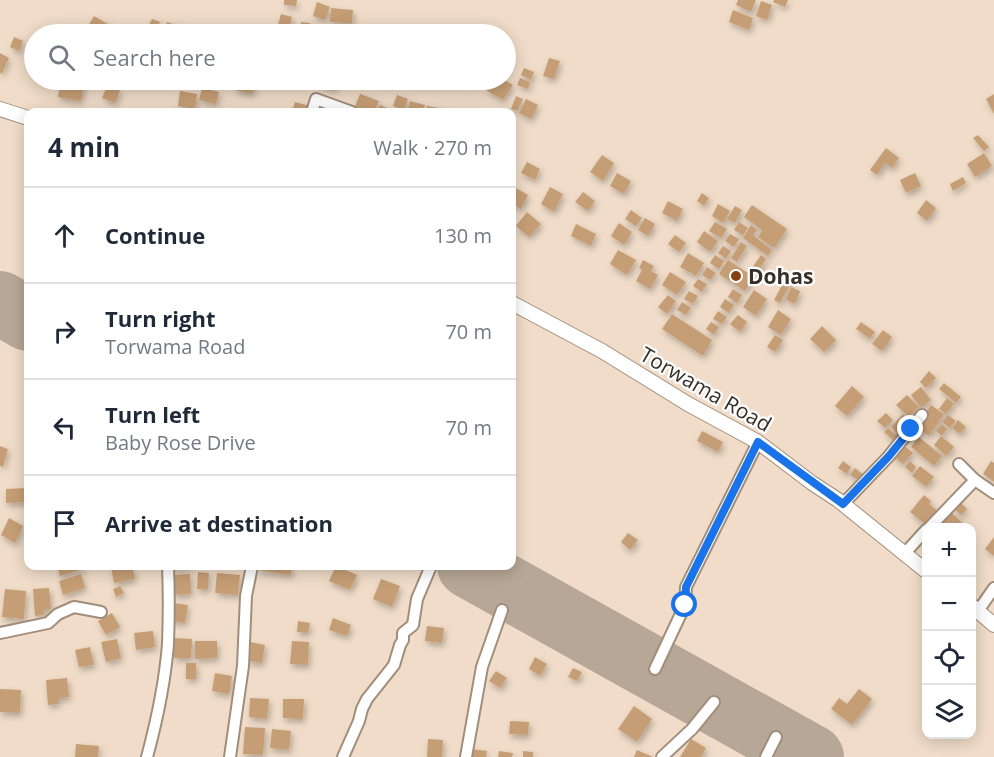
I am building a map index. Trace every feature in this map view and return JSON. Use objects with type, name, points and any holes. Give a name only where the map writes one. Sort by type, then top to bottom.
[{"type":"main road","points":[[0,109],[24,117]]},
{"type":"main road","name":"Torwama Road","points":[[516,305],[602,351],[687,404],[758,442],[843,504],[922,566]]},
{"type":"main road","points":[[976,610],[994,625]]},
{"type":"street","points":[[313,108],[316,99],[341,108]]},
{"type":"street","points":[[843,504],[889,456],[922,415]]},
{"type":"street","points":[[655,669],[685,605],[686,587],[758,442]]},
{"type":"street","points":[[959,464],[975,480],[994,493]]},
{"type":"street","points":[[934,523],[975,480]]},
{"type":"street","points":[[905,553],[922,535]]},
{"type":"street","points":[[147,757],[157,721],[168,645],[168,570]]},
{"type":"street","points":[[230,757],[243,666],[246,596],[251,570]]},
{"type":"street","points":[[343,757],[367,699],[394,665],[403,640],[403,633],[413,626],[417,598],[429,570]]},
{"type":"street","points":[[976,608],[994,588]]},
{"type":"street","points":[[0,633],[48,623],[58,614],[74,607],[101,612]]},
{"type":"street","points":[[466,757],[482,667],[502,610]]},
{"type":"street","points":[[662,757],[692,729],[714,702]]},
{"type":"street","points":[[766,757],[776,736]]},
{"type":"building","points":[[284,0],[297,0],[296,6],[284,5]]},
{"type":"building","points":[[738,0],[756,0],[751,12],[736,5]]},
{"type":"building","points":[[774,0],[788,0],[785,7],[773,2]]},
{"type":"building","points":[[761,1],[772,5],[767,20],[756,16]]},
{"type":"building","points":[[317,2],[330,7],[325,20],[313,16]]},
{"type":"building","points":[[331,8],[353,10],[352,23],[330,22]]},
{"type":"building","points":[[733,10],[753,18],[749,30],[729,22]]},
{"type":"building","points":[[281,14],[292,17],[290,24],[278,24]]},
{"type":"building","points":[[94,16],[108,24],[89,24]]},
{"type":"building","points":[[152,19],[160,22],[159,24],[150,24]]},
{"type":"building","points":[[14,37],[23,41],[19,51],[10,47]]},
{"type":"building","points":[[0,53],[9,58],[2,74],[0,73]]},
{"type":"building","points":[[549,58],[560,61],[554,79],[543,76]]},
{"type":"building","points":[[524,68],[534,72],[531,80],[521,75]]},
{"type":"building","points":[[520,78],[530,82],[528,89],[517,85]]},
{"type":"building","points":[[59,90],[83,90],[81,101],[58,97]]},
{"type":"building","points":[[105,90],[120,90],[115,103],[102,98]]},
{"type":"building","points":[[202,90],[219,92],[216,104],[199,100]]},
{"type":"building","points":[[235,90],[253,90],[252,94]]},
{"type":"building","points":[[486,90],[510,90],[503,100]]},
{"type":"building","points":[[180,91],[197,94],[195,108],[178,106]]},
{"type":"building","points":[[360,94],[379,101],[376,108],[354,108]]},
{"type":"building","points":[[994,94],[994,114],[986,99]]},
{"type":"building","points":[[397,95],[408,99],[405,108],[393,106]]},
{"type":"building","points":[[516,96],[523,99],[517,111],[516,108],[511,108]]},
{"type":"building","points":[[526,99],[538,105],[531,119],[519,113]]},
{"type":"building","points":[[410,101],[425,105],[424,108],[408,108]]},
{"type":"building","points":[[295,102],[310,106],[309,108],[293,108]]},
{"type":"building","points":[[978,135],[989,147],[984,151],[973,138]]},
{"type":"building","points":[[886,148],[899,158],[892,168],[885,163],[877,175],[870,170]]},
{"type":"building","points":[[984,153],[992,166],[975,177],[967,164]]},
{"type":"building","points":[[602,155],[614,163],[603,181],[590,172]]},
{"type":"building","points":[[527,162],[540,169],[535,180],[521,173]]},
{"type":"building","points":[[617,173],[631,181],[624,194],[610,186]]},
{"type":"building","points":[[915,173],[921,186],[906,193],[900,180]]},
{"type":"building","points":[[963,177],[966,183],[953,191],[950,184]]},
{"type":"building","points":[[550,187],[563,194],[554,212],[541,204]]},
{"type":"building","points":[[516,188],[528,195],[521,209],[516,206]]},
{"type":"building","points":[[583,192],[595,201],[588,211],[575,202]]},
{"type":"building","points":[[702,193],[709,198],[704,206],[697,201]]},
{"type":"building","points":[[926,200],[936,208],[927,221],[917,213]]},
{"type":"building","points":[[668,201],[683,209],[677,221],[662,213]]},
{"type":"building","points":[[718,204],[730,211],[723,223],[712,216]]},
{"type":"building","points":[[752,205],[787,229],[774,248],[758,237],[762,230],[744,217]]},
{"type":"building","points":[[735,206],[742,210],[735,223],[727,219]]},
{"type":"building","points":[[631,210],[642,218],[636,226],[625,219]]},
{"type":"building","points":[[527,212],[541,224],[529,237],[516,226]]},
{"type":"building","points":[[645,218],[655,224],[648,236],[638,230]]},
{"type":"building","points":[[715,222],[727,229],[721,238],[709,231]]},
{"type":"building","points":[[739,222],[748,228],[743,235],[734,230]]},
{"type":"building","points":[[619,223],[632,232],[624,245],[611,236]]},
{"type":"building","points":[[576,224],[596,234],[591,246],[571,236]]},
{"type":"building","points":[[751,225],[757,230],[753,235],[772,250],[768,256],[743,238]]},
{"type":"building","points":[[704,231],[718,241],[710,252],[697,242]]},
{"type":"building","points":[[730,234],[739,239],[734,247],[725,241]]},
{"type":"building","points":[[675,235],[686,243],[679,252],[668,244]]},
{"type":"building","points":[[741,242],[747,246],[737,262],[731,258]]},
{"type":"building","points":[[723,246],[731,251],[726,259],[718,253]]},
{"type":"building","points":[[618,250],[636,260],[627,275],[610,264]]},
{"type":"building","points":[[688,253],[704,263],[696,276],[680,267]]},
{"type":"building","points":[[715,255],[724,261],[719,269],[710,263]]},
{"type":"building","points":[[761,255],[766,259],[756,275],[750,271]]},
{"type":"building","points":[[643,260],[654,266],[651,271],[658,275],[650,289],[636,281],[642,270],[639,268]]},
{"type":"building","name":"Dohas","points":[[728,260],[754,277],[745,291],[719,274]]},
{"type":"building","points":[[707,267],[716,273],[710,280],[702,275]]},
{"type":"building","points":[[670,272],[686,282],[677,295],[662,285]]},
{"type":"building","points":[[786,278],[792,281],[780,303],[774,300]]},
{"type":"building","points":[[698,279],[707,284],[702,292],[693,286]]},
{"type":"building","points":[[791,287],[800,291],[795,304],[786,300]]},
{"type":"building","points":[[733,289],[742,295],[737,303],[728,297]]},
{"type":"building","points":[[754,290],[767,299],[756,316],[743,307]]},
{"type":"building","points":[[689,291],[698,296],[693,304],[684,299]]},
{"type":"building","points":[[668,295],[676,301],[667,314],[658,307]]},
{"type":"building","points":[[725,299],[734,305],[729,313],[720,307]]},
{"type":"building","points":[[682,302],[691,308],[686,315],[677,310]]},
{"type":"building","points":[[778,310],[791,319],[781,335],[768,327]]},
{"type":"building","points":[[718,311],[727,317],[722,324],[713,319]]},
{"type":"building","points":[[672,314],[712,340],[703,356],[662,329]]},
{"type":"building","points":[[738,315],[747,322],[740,332],[730,324]]},
{"type":"building","points":[[711,322],[719,327],[714,335],[706,329]]},
{"type":"building","points":[[861,322],[875,332],[870,339],[856,329]]},
{"type":"building","points":[[822,326],[836,340],[824,352],[810,339]]},
{"type":"building","points":[[883,330],[892,337],[882,351],[872,344]]},
{"type":"building","points":[[775,335],[783,340],[775,352],[767,347]]},
{"type":"building","points":[[929,371],[936,378],[926,388],[920,382]]},
{"type":"building","points":[[944,383],[961,397],[956,403],[939,389]]},
{"type":"building","points":[[852,386],[864,397],[847,416],[835,406]]},
{"type":"building","points":[[921,387],[931,400],[921,408],[911,395]]},
{"type":"building","points":[[907,395],[919,407],[909,417],[896,405]]},
{"type":"building","points":[[947,398],[954,404],[946,414],[939,409]]},
{"type":"building","points":[[931,405],[944,414],[929,436],[916,427]]},
{"type":"building","points":[[886,413],[893,420],[885,428],[877,421]]},
{"type":"building","points":[[903,414],[913,424],[901,437],[891,427]]},
{"type":"building","points":[[948,415],[956,421],[950,428],[942,422]]},
{"type":"building","points":[[958,420],[966,427],[960,434],[952,428]]},
{"type":"building","points":[[942,424],[947,429],[942,436],[936,431]]},
{"type":"building","points":[[888,428],[900,439],[896,443],[884,432]]},
{"type":"building","points":[[702,431],[723,442],[718,452],[697,441]]},
{"type":"building","points":[[941,436],[954,447],[946,456],[934,445]]},
{"type":"building","points":[[919,437],[942,456],[934,466],[911,447]]},
{"type":"building","points":[[902,444],[913,453],[903,464],[892,455]]},
{"type":"building","points":[[0,446],[8,449],[3,467],[0,466]]},
{"type":"building","points":[[843,461],[851,467],[847,474],[838,468]]},
{"type":"building","points":[[910,461],[916,467],[912,473],[905,467]]},
{"type":"building","points":[[991,461],[994,463],[994,482],[983,474]]},
{"type":"building","points":[[920,466],[934,477],[926,487],[912,476]]},
{"type":"building","points":[[855,468],[865,476],[861,482],[850,475]]},
{"type":"building","points":[[24,488],[24,502],[6,503],[6,489]]},
{"type":"building","points":[[924,495],[931,501],[929,504],[941,513],[934,523],[924,523],[910,512]]},
{"type":"building","points":[[959,501],[967,509],[961,515],[953,508]]},
{"type":"building","points":[[951,512],[962,523],[941,523]]},
{"type":"building","points":[[9,518],[23,526],[15,543],[1,535]]},
{"type":"building","points":[[628,533],[638,540],[630,550],[621,542]]},
{"type":"building","points":[[994,537],[994,556],[985,549]]},
{"type":"building","points":[[58,570],[81,570],[60,576]]},
{"type":"building","points":[[112,570],[133,570],[135,579],[114,583]]},
{"type":"building","points":[[257,570],[292,570],[291,575]]},
{"type":"building","points":[[334,570],[345,570],[357,575],[350,590],[329,581]]},
{"type":"building","points":[[198,572],[209,573],[208,590],[197,589]]},
{"type":"building","points":[[217,573],[240,575],[238,595],[215,593]]},
{"type":"building","points":[[81,574],[85,588],[63,595],[59,581]]},
{"type":"building","points":[[190,574],[191,594],[174,595],[173,575]]},
{"type":"building","points":[[381,579],[400,586],[392,607],[373,599]]},
{"type":"building","points":[[120,586],[124,593],[116,597],[113,589]]},
{"type":"building","points":[[49,588],[51,609],[43,610],[44,615],[35,616],[33,589]]},
{"type":"building","points":[[5,589],[26,591],[24,619],[2,617]]},
{"type":"building","points":[[174,603],[188,605],[185,623],[171,621]]},
{"type":"building","points":[[112,613],[120,627],[106,635],[98,621]]},
{"type":"building","points":[[333,618],[351,625],[347,636],[329,630]]},
{"type":"building","points":[[298,621],[310,623],[308,633],[297,632]]},
{"type":"building","points":[[427,626],[444,628],[442,643],[425,641]]},
{"type":"building","points":[[153,631],[155,647],[136,650],[134,633]]},
{"type":"building","points":[[174,638],[192,639],[191,658],[174,658]]},
{"type":"building","points":[[117,639],[121,658],[106,662],[101,642]]},
{"type":"building","points":[[195,641],[217,641],[217,658],[195,659]]},
{"type":"building","points":[[292,641],[309,642],[308,665],[290,664]]},
{"type":"building","points":[[250,642],[265,645],[262,663],[247,661]]},
{"type":"building","points":[[90,647],[94,665],[79,667],[75,650]]},
{"type":"building","points":[[535,657],[547,664],[540,676],[529,669]]},
{"type":"building","points":[[186,663],[196,663],[196,679],[186,679]]},
{"type":"building","points":[[573,668],[582,672],[577,681],[568,677]]},
{"type":"building","points":[[496,671],[507,678],[500,688],[489,681]]},
{"type":"building","points":[[215,673],[232,676],[229,694],[212,691]]},
{"type":"building","points":[[67,678],[69,697],[58,698],[58,704],[48,705],[46,680]]},
{"type":"building","points":[[0,689],[21,690],[20,713],[0,712]]},
{"type":"building","points":[[859,689],[872,699],[852,725],[831,709],[839,698],[847,704]]},
{"type":"building","points":[[250,698],[269,699],[267,719],[249,717]]},
{"type":"building","points":[[283,699],[304,699],[303,719],[283,718]]},
{"type":"building","points":[[634,706],[652,719],[637,742],[618,729]]},
{"type":"building","points":[[510,721],[529,722],[528,735],[509,734]]},
{"type":"building","points":[[245,727],[265,728],[263,755],[243,754]]},
{"type":"building","points":[[272,729],[291,731],[289,750],[270,748]]},
{"type":"building","points":[[428,739],[443,740],[442,757],[427,757]]},
{"type":"building","points":[[691,739],[706,748],[701,757],[680,757]]},
{"type":"building","points":[[76,744],[99,746],[98,757],[75,757]]},
{"type":"building","points":[[471,749],[487,751],[486,757],[470,757]]},
{"type":"building","points":[[637,750],[653,757],[634,757]]},
{"type":"building","points":[[499,751],[513,753],[512,757],[498,757]]},
{"type":"building","points":[[523,751],[533,752],[533,757],[523,757]]},
{"type":"runway","points":[[0,303],[24,317]]},
{"type":"runway","points":[[476,570],[812,757]]},
{"type":"place","name":"Dohas","points":[[736,276]]},
{"type":"route","points":[[685,605],[686,587],[758,442],[843,504],[889,456],[911,429]]}]
